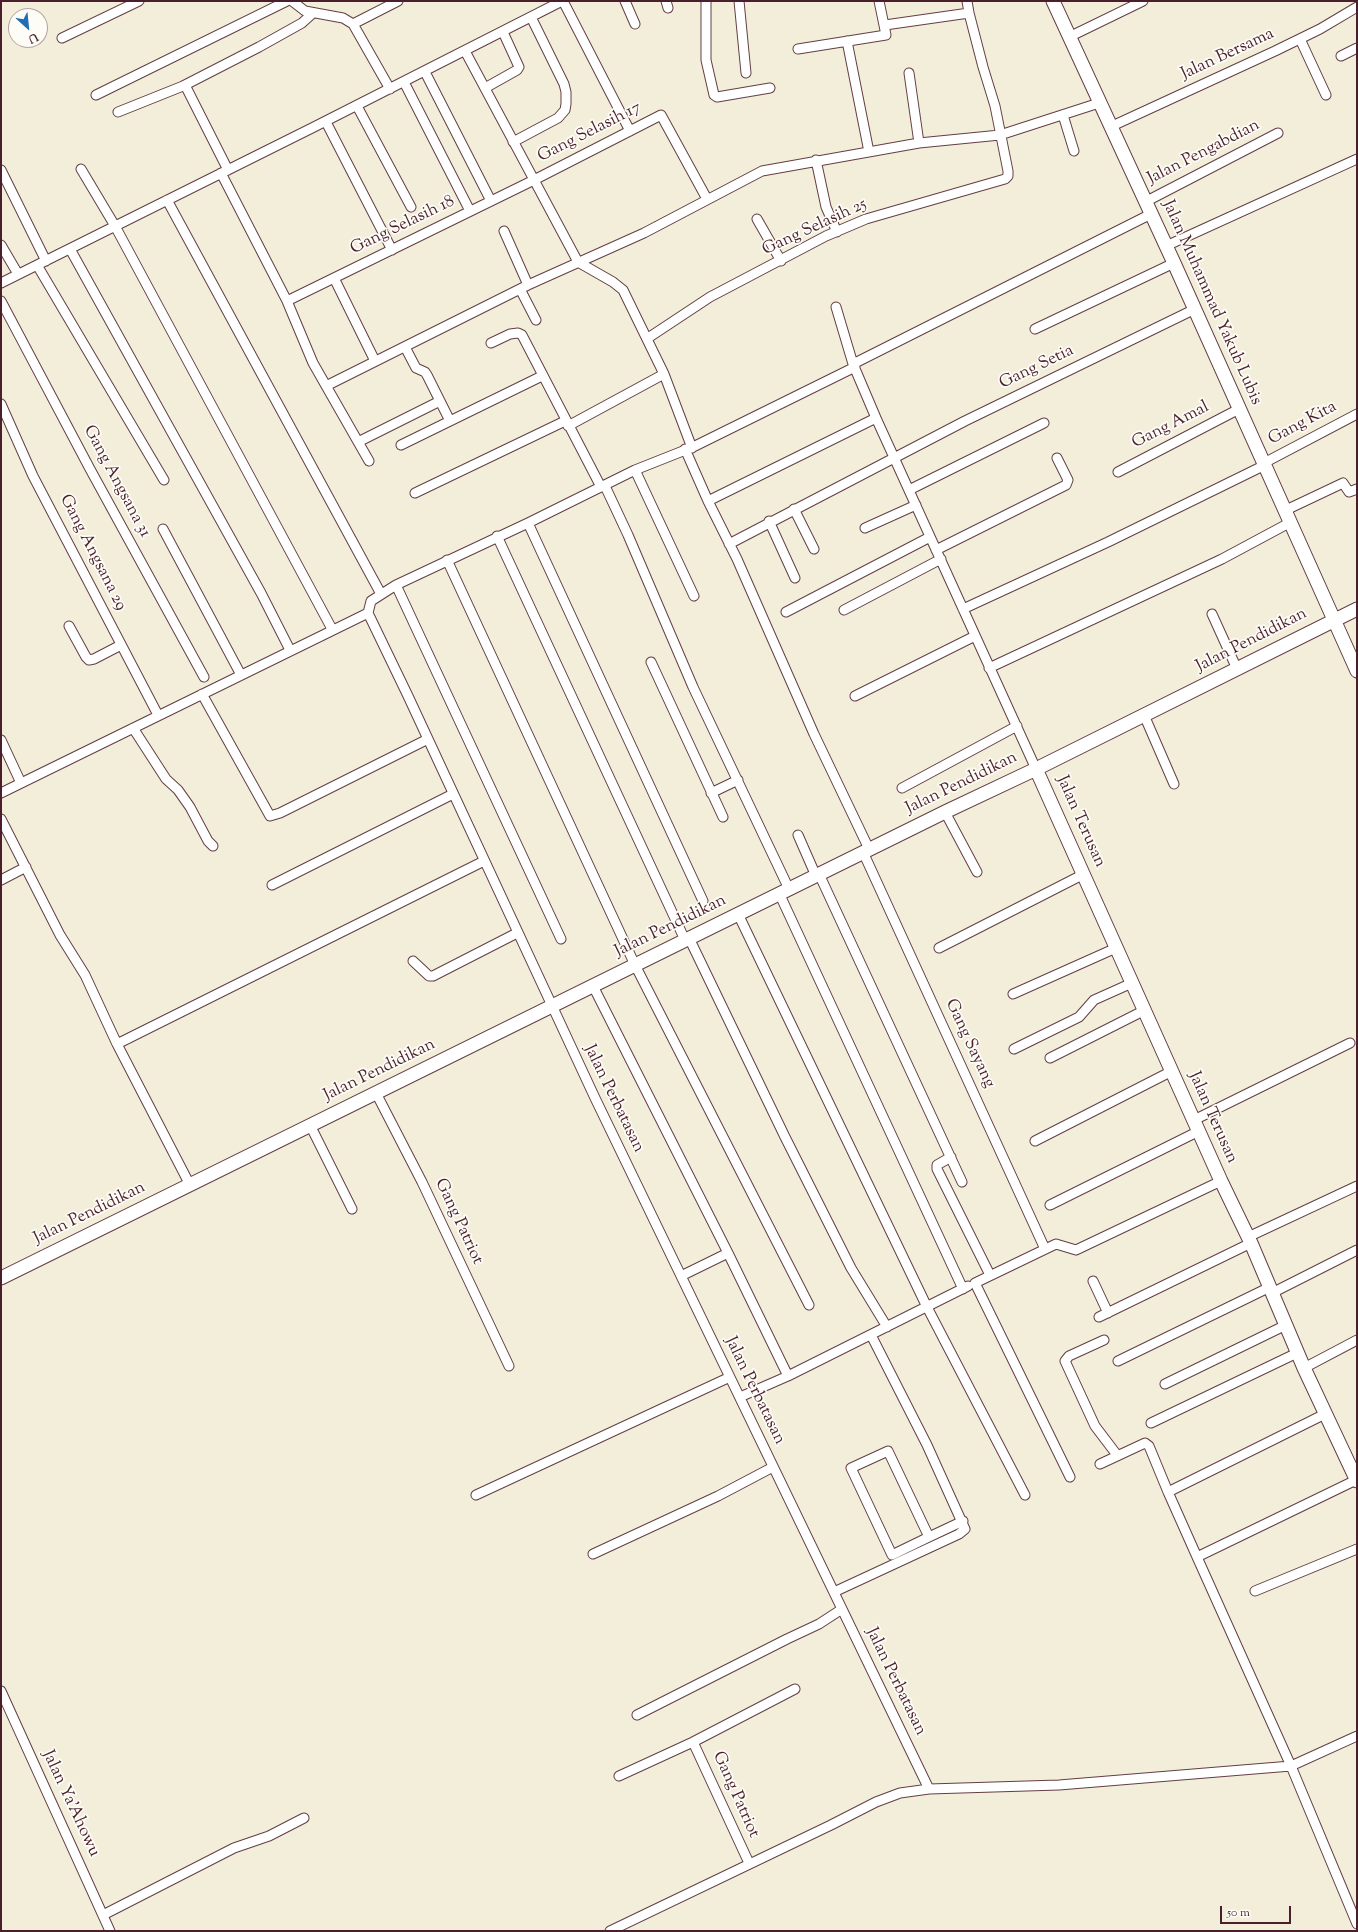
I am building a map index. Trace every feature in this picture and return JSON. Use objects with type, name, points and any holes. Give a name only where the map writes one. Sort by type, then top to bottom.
[{"type":"main road","name":"Jalan Muhammad Yakub Lubis","points":[[1053,1],[1195,309],[1357,670]]},
{"type":"main road","name":"Jalan Pendidikan","points":[[1,1278],[784,891],[1036,769],[1357,609]]},
{"type":"main road","name":"Jalan Terusan","points":[[1036,769],[1196,1126],[1249,1240],[1297,1353],[1356,1477]]},
{"type":"street","points":[[62,38],[139,1]]},
{"type":"street","points":[[96,95],[288,1]]},
{"type":"street","points":[[292,1],[305,11],[343,18],[353,24],[390,89]]},
{"type":"street","points":[[353,24],[398,1]]},
{"type":"street","points":[[1,283],[326,122],[562,1],[630,131]]},
{"type":"street","points":[[625,1],[635,24]]},
{"type":"street","points":[[706,1],[706,60],[714,95],[717,97],[770,88]]},
{"type":"street","points":[[739,1],[743,55],[746,73]]},
{"type":"street","points":[[798,49],[886,35],[885,24],[879,1]]},
{"type":"street","points":[[968,1],[968,12],[1001,134]]},
{"type":"street","points":[[1069,37],[1143,1]]},
{"type":"street","name":"Jalan Bersama","points":[[1110,127],[1300,39],[1357,7]]},
{"type":"street","points":[[885,24],[968,12]]},
{"type":"street","points":[[118,112],[183,86],[302,23],[313,13]]},
{"type":"street","points":[[513,142],[558,118],[565,110],[566,104],[564,84],[531,17]]},
{"type":"street","points":[[485,88],[519,68],[503,32]]},
{"type":"street","points":[[1300,39],[1326,96]]},
{"type":"street","points":[[847,41],[869,152]]},
{"type":"street","points":[[1341,56],[1357,48]]},
{"type":"street","points":[[465,51],[578,262]]},
{"type":"street","points":[[425,72],[491,201]]},
{"type":"street","points":[[909,73],[919,143]]},
{"type":"street","points":[[404,82],[470,211]]},
{"type":"street","points":[[183,86],[186,87],[287,301],[313,363],[369,461]]},
{"type":"street","points":[[326,386],[524,287],[644,233],[762,171],[816,160],[919,143],[1001,134],[1099,103]]},
{"type":"street","points":[[357,106],[411,207]]},
{"type":"street","name":"Gang Selasih 17","points":[[534,180],[662,115],[707,199]]},
{"type":"street","points":[[1063,115],[1074,151]]},
{"type":"street","points":[[326,122],[392,250]]},
{"type":"street","name":"Jalan Pengabdian","points":[[1145,202],[1278,133]]},
{"type":"street","name":"Gang Selasih 25","points":[[648,338],[710,297],[837,232],[866,219],[1005,179],[1008,176],[1008,172],[1001,134]]},
{"type":"street","points":[[1166,246],[1357,159]]},
{"type":"street","points":[[816,160],[826,207],[837,232]]},
{"type":"street","points":[[81,169],[115,226],[332,629]]},
{"type":"street","points":[[1,170],[41,263],[164,480]]},
{"type":"street","name":"Gang Selasih 18","points":[[287,301],[534,180]]},
{"type":"street","points":[[167,200],[381,594]]},
{"type":"street","points":[[1,793],[332,629],[368,613],[371,601],[396,585],[603,487],[635,470],[689,448],[1151,214]]},
{"type":"street","points":[[757,219],[781,261]]},
{"type":"street","points":[[504,231],[536,320]]},
{"type":"street","points":[[1,245],[18,274]]},
{"type":"street","points":[[70,249],[261,593],[290,650]]},
{"type":"street","name":"Gang Sayang","points":[[578,262],[620,286],[648,338],[664,374],[708,501],[729,544],[1045,1249]]},
{"type":"street","points":[[1035,329],[1174,263]]},
{"type":"street","points":[[334,278],[375,361]]},
{"type":"street","name":"Gang Angsana 31","points":[[1,301],[90,469],[204,677]]},
{"type":"street","points":[[836,307],[843,335],[876,418],[1036,769]]},
{"type":"street","name":"Gang Setia","points":[[729,544],[769,521],[894,457],[1195,309]]},
{"type":"street","points":[[491,343],[510,334],[518,333],[524,340],[628,536],[693,687],[738,780],[784,891],[963,1289]]},
{"type":"street","points":[[405,347],[416,368],[425,372],[450,421]]},
{"type":"street","points":[[415,493],[567,423],[664,374]]},
{"type":"street","points":[[401,445],[542,376]]},
{"type":"street","points":[[358,442],[440,401]]},
{"type":"street","name":"Gang Angsana 29","points":[[1,404],[34,476],[158,715]]},
{"type":"street","name":"Gang Amal","points":[[1118,472],[1239,409]]},
{"type":"street","name":"Gang Kita","points":[[963,609],[1108,542],[1265,464],[1357,414]]},
{"type":"street","points":[[708,501],[876,418]]},
{"type":"street","points":[[909,490],[1044,423]]},
{"type":"street","points":[[936,550],[1066,485],[1068,480],[1057,458]]},
{"type":"street","points":[[635,470],[694,596]]},
{"type":"street","points":[[989,668],[1222,559],[1288,516],[1343,483],[1349,492],[1357,489]]},
{"type":"street","points":[[865,528],[916,505]]},
{"type":"street","points":[[794,509],[814,549]]},
{"type":"street","points":[[769,521],[795,578]]},
{"type":"street","points":[[528,523],[703,901]]},
{"type":"street","points":[[163,529],[241,675]]},
{"type":"street","points":[[497,536],[687,939],[781,1130],[851,1268],[887,1327]]},
{"type":"street","points":[[786,612],[930,537]]},
{"type":"street","points":[[844,610],[941,559]]},
{"type":"street","points":[[447,560],[635,965],[809,1305]]},
{"type":"street","points":[[396,585],[561,939]]},
{"type":"street","name":"Jalan Perbatasan","points":[[368,613],[428,739],[551,1006],[929,1789]]},
{"type":"street","points":[[1212,614],[1237,668]]},
{"type":"street","points":[[69,626],[89,660],[94,659],[121,645]]},
{"type":"street","points":[[855,696],[975,636]]},
{"type":"street","points":[[651,662],[723,818]]},
{"type":"street","points":[[202,694],[270,816],[280,813],[428,739]]},
{"type":"street","points":[[1144,715],[1174,784]]},
{"type":"street","points":[[902,788],[1017,726]]},
{"type":"street","points":[[133,728],[166,779],[178,790],[190,808],[208,841],[213,846]]},
{"type":"street","points":[[1,740],[21,783]]},
{"type":"street","points":[[711,793],[738,780]]},
{"type":"street","points":[[272,884],[453,794]]},
{"type":"street","points":[[945,812],[977,872]]},
{"type":"street","points":[[1,819],[60,935],[85,975],[117,1044],[190,1185]]},
{"type":"street","points":[[798,835],[962,1182]]},
{"type":"street","points":[[117,1044],[484,861]]},
{"type":"street","points":[[1,880],[26,867]]},
{"type":"street","points":[[939,948],[1084,874]]},
{"type":"street","points":[[738,914],[927,1307],[1025,1495]]},
{"type":"street","points":[[413,961],[429,976],[433,976],[517,933]]},
{"type":"street","points":[[1013,994],[1116,948]]},
{"type":"street","points":[[1014,1049],[1079,1017],[1094,1000],[1132,983]]},
{"type":"street","points":[[593,986],[728,1253],[788,1376]]},
{"type":"street","points":[[1050,1058],[1145,1010]]},
{"type":"street","points":[[1050,1205],[1350,1043]]},
{"type":"street","points":[[1035,1141],[1172,1072]]},
{"type":"street","name":"Gang Patriot","points":[[376,1093],[422,1182],[509,1366]]},
{"type":"street","points":[[310,1125],[352,1209]]},
{"type":"street","points":[[951,1157],[937,1165],[937,1169],[990,1275]]},
{"type":"street","points":[[740,1397],[788,1376],[990,1275],[1056,1244],[1076,1250],[1221,1181]]},
{"type":"street","points":[[1093,1281],[1103,1315],[1357,1186]]},
{"type":"street","points":[[1118,1361],[1357,1250]]},
{"type":"street","points":[[681,1276],[728,1253]]},
{"type":"street","points":[[975,1283],[1070,1477]]},
{"type":"street","points":[[1165,1384],[1286,1325]]},
{"type":"street","points":[[834,1592],[959,1534],[965,1529],[963,1521],[927,1445],[871,1335]]},
{"type":"street","points":[[1104,1340],[1069,1356],[1066,1361],[1095,1426],[1117,1455]]},
{"type":"street","points":[[1304,1368],[1357,1340]]},
{"type":"street","points":[[1151,1423],[1297,1353]]},
{"type":"street","points":[[476,1495],[730,1377]]},
{"type":"street","points":[[1168,1492],[1325,1414]]},
{"type":"street","points":[[1100,1464],[1145,1443],[1149,1446],[1168,1492],[1291,1766],[1357,1924]]},
{"type":"street","points":[[929,1537],[888,1451],[851,1468],[892,1555],[963,1521]]},
{"type":"street","points":[[593,1554],[718,1496],[773,1467]]},
{"type":"street","points":[[1197,1557],[1356,1477]]},
{"type":"street","points":[[1255,1591],[1357,1549]]},
{"type":"street","points":[[637,1715],[780,1642],[820,1624],[842,1609]]},
{"type":"street","points":[[619,1776],[694,1741],[795,1689]]},
{"type":"street","name":"Jalan Ya'Ahowu","points":[[1,1691],[110,1931]]},
{"type":"street","points":[[610,1931],[888,1797],[929,1789],[1059,1785],[1291,1766],[1357,1736]]},
{"type":"street","name":"Gang Patriot","points":[[694,1741],[749,1863]]},
{"type":"street","points":[[103,1915],[234,1848],[269,1836],[304,1818]]}]
